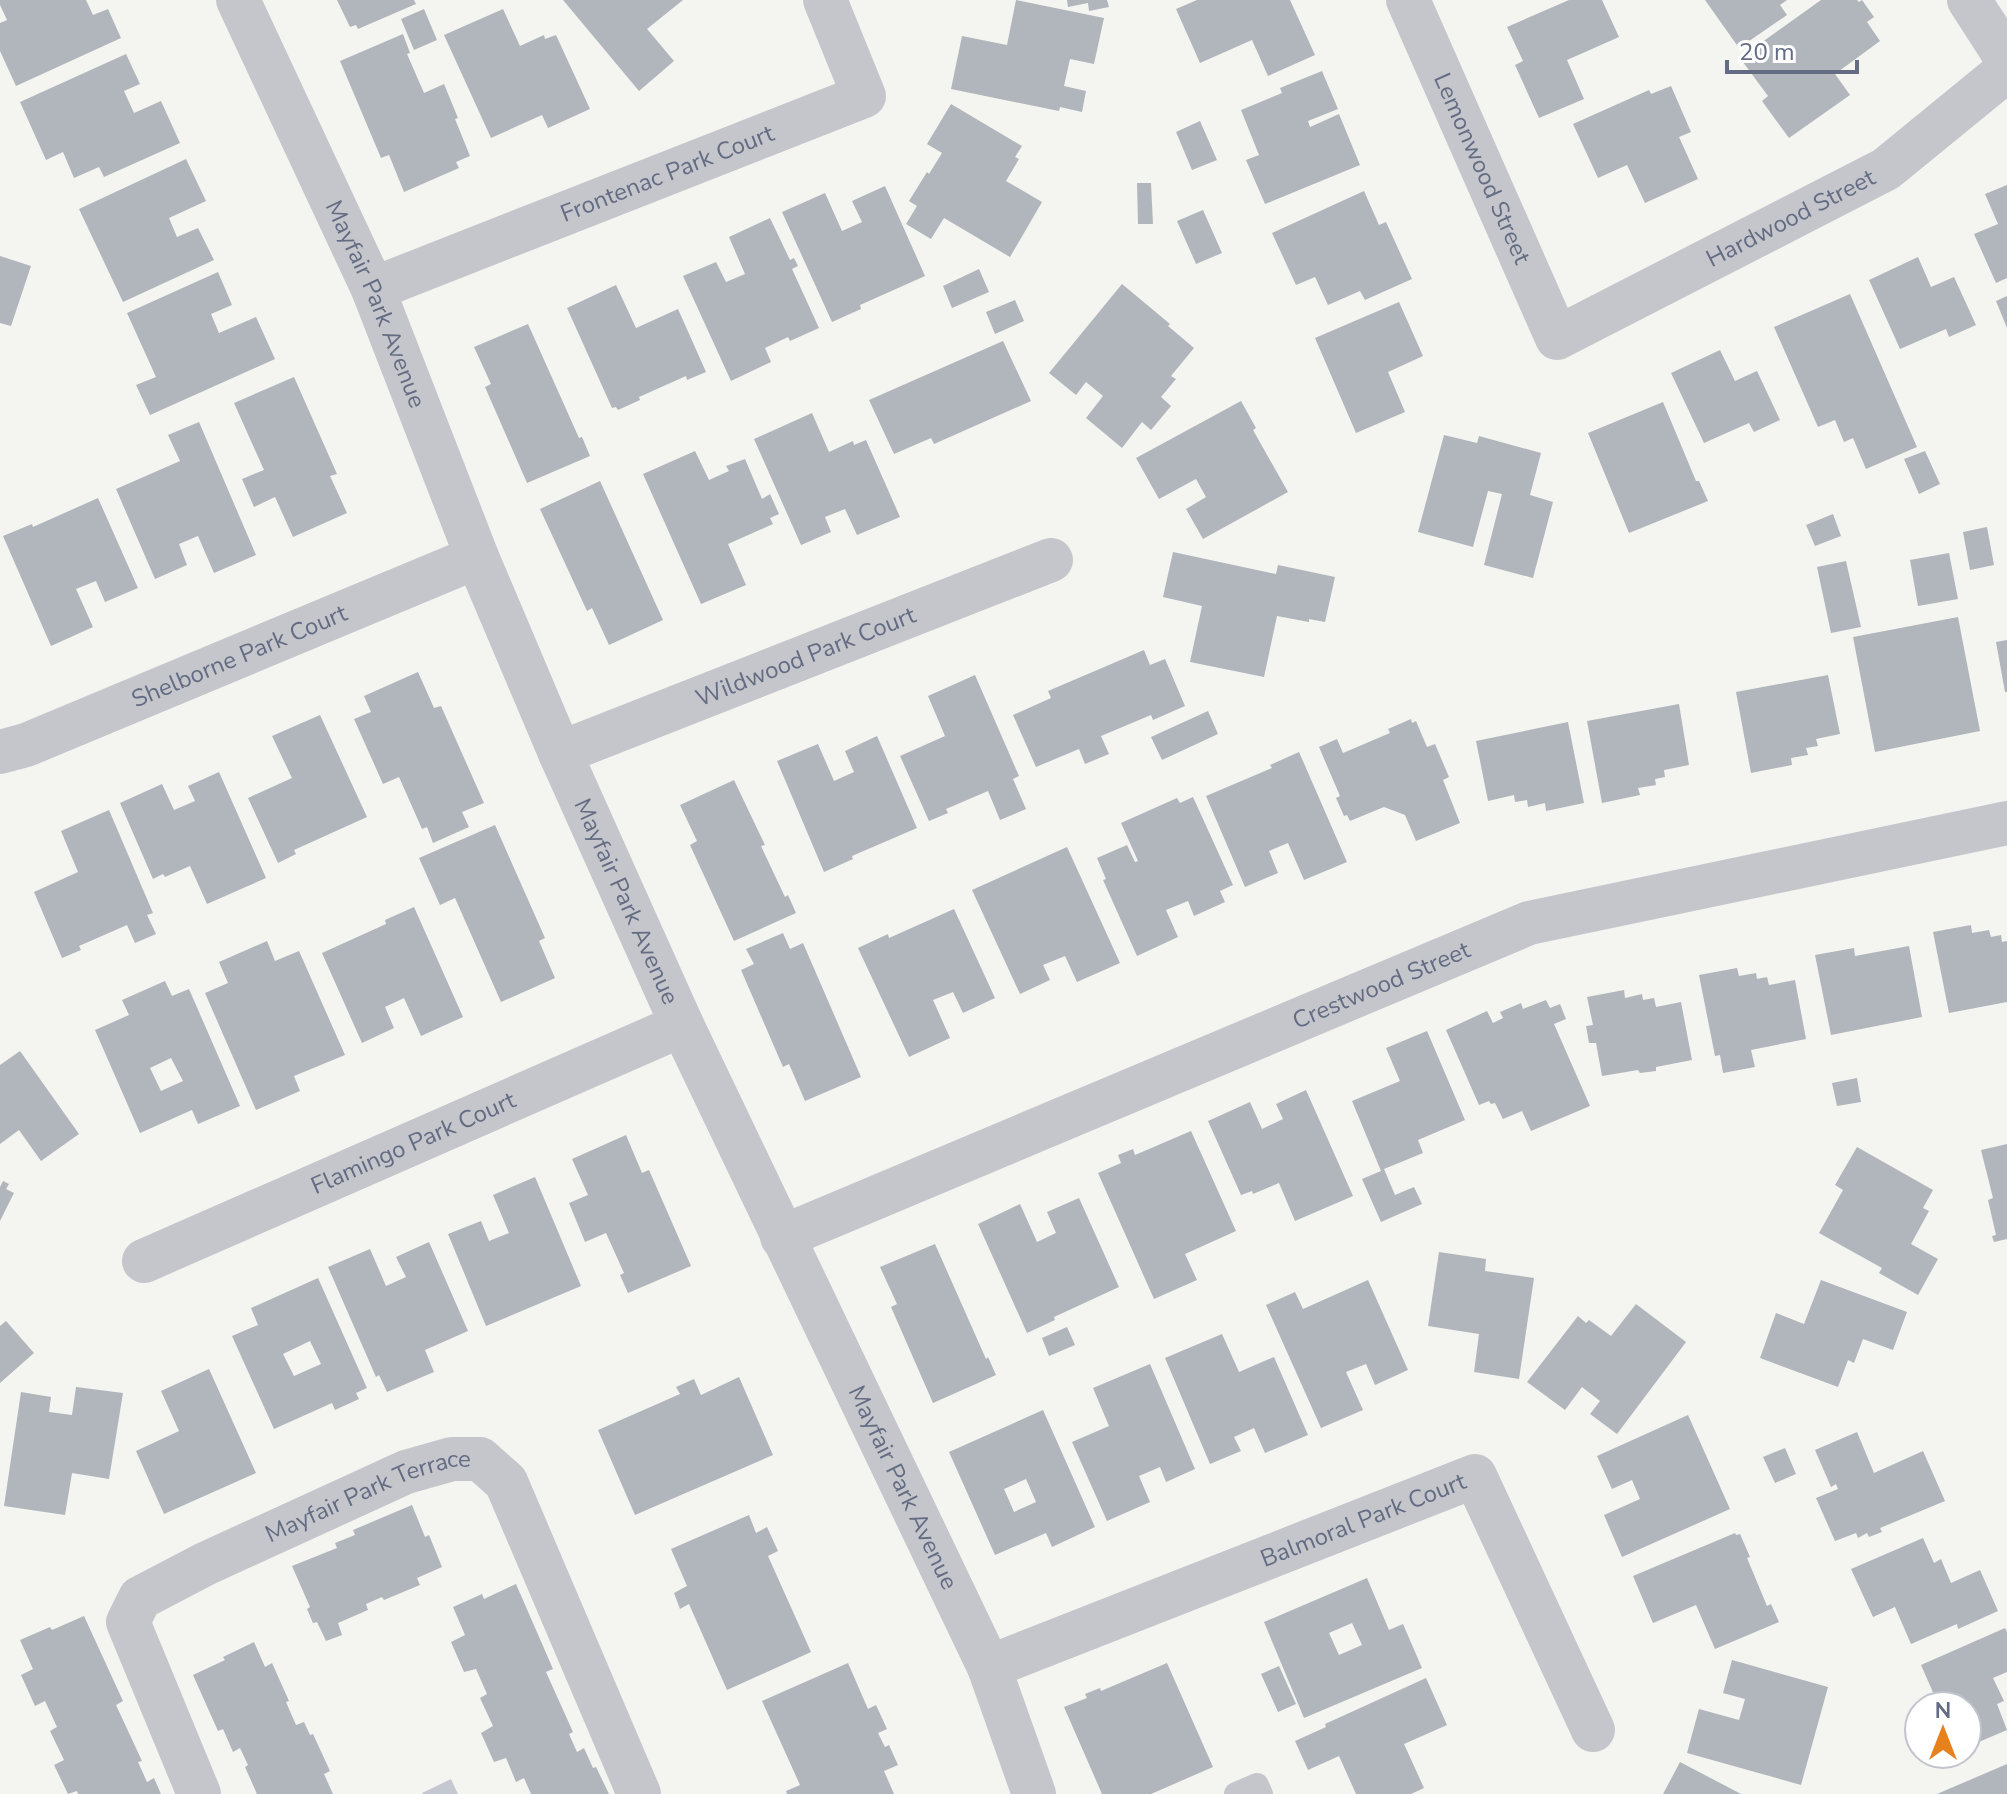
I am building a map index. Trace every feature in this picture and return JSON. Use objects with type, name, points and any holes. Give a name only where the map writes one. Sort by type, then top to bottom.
[{"type":"street","name":"Mayfair Park Avenue","points":[[238,0],[373,289],[477,557],[560,753],[682,1025],[989,1667],[1034,1794]]},
{"type":"street","name":"Frontenac Park Court","points":[[373,289],[864,96],[825,0]]},
{"type":"street","name":"Lemonwood Street","points":[[1408,0],[1557,338]]},
{"type":"street","points":[[1969,0],[2007,59]]},
{"type":"street","name":"Hardwood Street","points":[[1557,338],[1886,169],[2007,70]]},
{"type":"street","name":"Shelborne Park Court","points":[[0,752],[26,745],[477,557]]},
{"type":"street","name":"Wildwood Park Court","points":[[560,753],[1051,560]]},
{"type":"street","name":"Crestwood Street","points":[[782,1237],[1529,923],[2007,823]]},
{"type":"street","name":"Flamingo Park Court","points":[[144,1261],[682,1025]]},
{"type":"street","name":"Mayfair Park Terrace","points":[[199,1794],[128,1622],[140,1598],[205,1564],[406,1472],[452,1459],[480,1459],[506,1482],[639,1794]]},
{"type":"street","name":"Balmoral Park Court","points":[[989,1667],[1475,1476],[1593,1730]]},
{"type":"lane","points":[[1236,1794],[1257,1785],[1261,1794]]},
{"type":"shaded area","points":[[451,1779],[458,1794],[422,1793]]},
{"type":"building","points":[[0,0],[86,0],[93,15],[108,9],[121,38],[16,86],[0,51],[0,23],[7,20]]},
{"type":"building","points":[[337,0],[414,0],[416,4],[358,29],[356,25],[350,27]]},
{"type":"building","points":[[563,0],[683,0],[647,29],[674,61],[639,91]]},
{"type":"building","points":[[1016,0],[1104,18],[1094,64],[1070,59],[1064,86],[1086,91],[1082,112],[1060,107],[1059,111],[951,89],[962,36],[1007,45]]},
{"type":"building","points":[[1067,0],[1107,0],[1109,7],[1089,11],[1088,3],[1068,7]]},
{"type":"building","points":[[1197,0],[1290,0],[1315,55],[1268,76],[1252,40],[1200,63],[1176,9]]},
{"type":"building","points":[[1569,0],[1602,0],[1619,37],[1567,60],[1584,99],[1539,118],[1515,65],[1523,61],[1507,27]]},
{"type":"building","points":[[1705,0],[1787,0],[1780,5],[1787,15],[1739,48]]},
{"type":"building","points":[[1821,0],[1862,0],[1874,17],[1867,22],[1880,41],[1835,74],[1850,95],[1789,138],[1762,101],[1768,96],[1740,58]]},
{"type":"building","points":[[424,9],[437,40],[414,50],[401,19]]},
{"type":"building","points":[[503,9],[520,46],[544,35],[545,39],[556,35],[590,109],[548,128],[542,115],[491,138],[444,35]]},
{"type":"building","points":[[403,34],[410,53],[407,54],[424,93],[444,84],[470,156],[456,162],[459,168],[404,192],[389,155],[381,158],[340,61]]},
{"type":"building","points":[[126,54],[140,84],[124,91],[134,113],[161,101],[180,143],[104,177],[99,167],[74,178],[63,152],[46,160],[20,102]]},
{"type":"building","points":[[1322,71],[1338,109],[1308,121],[1310,127],[1339,114],[1360,165],[1265,204],[1246,160],[1259,155],[1241,110],[1282,93],[1280,88]]},
{"type":"building","points":[[1671,86],[1691,132],[1679,137],[1698,179],[1645,203],[1627,165],[1598,178],[1573,124],[1649,90],[1651,94]]},
{"type":"building","points":[[951,104],[1022,146],[1015,157],[1019,159],[1006,181],[1042,202],[1010,257],[944,218],[931,239],[906,224],[917,206],[909,201],[942,153],[927,144]]},
{"type":"building","points":[[1200,121],[1217,160],[1192,170],[1176,132]]},
{"type":"building","points":[[186,159],[206,201],[169,218],[177,237],[198,228],[214,260],[123,302],[79,209]]},
{"type":"building","points":[[1137,183],[1151,183],[1153,224],[1138,224]]},
{"type":"building","points":[[2007,185],[2007,278],[1996,283],[1974,234],[1998,224],[1985,194]]},
{"type":"building","points":[[885,186],[925,276],[860,305],[861,309],[832,322],[782,212],[825,193],[842,231],[862,222],[852,201]]},
{"type":"building","points":[[1364,191],[1379,225],[1386,222],[1412,279],[1365,300],[1360,291],[1328,305],[1315,277],[1296,285],[1272,233]]},
{"type":"building","points":[[1203,210],[1222,253],[1196,264],[1177,221]]},
{"type":"building","points":[[770,218],[790,260],[794,258],[798,266],[792,269],[819,328],[765,348],[771,362],[731,381],[683,276],[716,262],[726,282],[745,274],[729,237]]},
{"type":"building","points":[[0,256],[31,266],[11,326],[0,323]]},
{"type":"building","points":[[1918,257],[1931,287],[1954,277],[1976,325],[1949,337],[1946,329],[1900,349],[1869,280]]},
{"type":"building","points":[[979,269],[989,292],[952,308],[943,286]]},
{"type":"building","points":[[218,272],[232,305],[211,314],[219,333],[256,317],[275,359],[150,415],[136,385],[156,377],[127,313]]},
{"type":"building","points":[[1122,284],[1194,348],[1171,376],[1176,379],[1161,397],[1171,406],[1151,430],[1142,422],[1122,448],[1086,418],[1103,396],[1086,382],[1076,395],[1049,373]]},
{"type":"building","points":[[616,285],[636,328],[678,309],[706,372],[687,380],[686,376],[618,410],[612,408],[567,308]]},
{"type":"building","points":[[1850,294],[1917,447],[1866,469],[1853,438],[1844,442],[1835,420],[1818,427],[1774,327]]},
{"type":"building","points":[[2007,296],[2007,328],[1996,301]]},
{"type":"building","points":[[1015,300],[1024,321],[995,334],[986,312]]},
{"type":"building","points":[[1399,302],[1423,356],[1388,372],[1405,412],[1356,433],[1315,338]]},
{"type":"building","points":[[528,324],[590,456],[527,483],[485,387],[491,384],[474,347]]},
{"type":"building","points":[[1003,341],[1031,401],[934,444],[931,438],[894,454],[869,400]]},
{"type":"building","points":[[1720,350],[1735,381],[1757,371],[1780,420],[1754,432],[1749,423],[1704,443],[1671,373]]},
{"type":"building","points":[[294,377],[337,474],[330,476],[347,513],[293,537],[275,497],[254,507],[242,479],[264,470],[234,403]]},
{"type":"building","points":[[1241,401],[1256,428],[1253,430],[1288,492],[1203,539],[1186,509],[1206,497],[1196,479],[1159,499],[1136,458]]},
{"type":"building","points":[[1663,402],[1696,481],[1699,481],[1708,501],[1629,533],[1588,433]]},
{"type":"building","points":[[812,413],[829,452],[853,441],[854,445],[866,440],[900,517],[857,535],[845,509],[825,517],[831,532],[801,545],[754,439]]},
{"type":"building","points":[[199,422],[256,555],[214,573],[198,536],[179,544],[187,565],[155,579],[116,489],[180,461],[168,435]]},
{"type":"building","points":[[1444,435],[1477,443],[1479,436],[1541,453],[1530,495],[1553,502],[1533,578],[1484,565],[1502,494],[1488,491],[1473,547],[1418,532]]},
{"type":"building","points":[[695,451],[709,480],[729,471],[726,466],[745,459],[762,499],[770,494],[779,514],[770,518],[773,524],[728,544],[746,585],[701,604],[643,474]]},
{"type":"building","points":[[1925,451],[1940,484],[1919,494],[1904,459]]},
{"type":"building","points":[[600,481],[663,620],[609,645],[592,608],[587,611],[540,509]]},
{"type":"building","points":[[98,498],[138,588],[105,602],[96,581],[76,589],[93,627],[51,646],[3,536],[32,524],[33,527]]},
{"type":"building","points":[[1833,514],[1841,536],[1815,546],[1806,525]]},
{"type":"building","points":[[1987,527],[1994,565],[1970,570],[1963,532]]},
{"type":"building","points":[[1173,552],[1276,574],[1278,565],[1335,577],[1325,622],[1277,616],[1264,677],[1190,662],[1202,606],[1163,597]]},
{"type":"building","points":[[1949,553],[1958,599],[1918,606],[1910,560]]},
{"type":"building","points":[[1846,561],[1861,627],[1831,633],[1817,567]]},
{"type":"building","points":[[1958,617],[1980,731],[1875,752],[1853,637]]},
{"type":"building","points":[[2007,640],[2007,692],[2005,692],[1996,642]]},
{"type":"building","points":[[1144,650],[1150,665],[1165,659],[1185,706],[1153,720],[1151,715],[1101,736],[1109,754],[1085,764],[1079,749],[1036,767],[1013,715],[1051,698],[1048,691]]},
{"type":"building","points":[[418,672],[434,708],[441,706],[484,803],[462,812],[469,827],[433,843],[427,827],[422,829],[399,777],[383,784],[354,719],[371,712],[364,696]]},
{"type":"building","points":[[975,675],[1019,776],[1013,779],[1026,809],[1000,820],[988,791],[946,809],[948,813],[929,821],[900,756],[945,736],[928,696]]},
{"type":"building","points":[[1828,675],[1840,734],[1816,739],[1818,746],[1806,748],[1808,755],[1791,758],[1792,765],[1751,773],[1736,692]]},
{"type":"building","points":[[1679,704],[1689,765],[1664,770],[1665,777],[1655,779],[1656,785],[1638,788],[1640,795],[1602,803],[1587,721]]},
{"type":"building","points":[[1208,711],[1218,734],[1162,760],[1151,737]]},
{"type":"building","points":[[320,715],[367,817],[294,850],[296,854],[278,863],[248,798],[292,778],[272,736]]},
{"type":"building","points":[[1411,719],[1412,723],[1416,721],[1427,747],[1435,744],[1449,777],[1443,780],[1460,823],[1416,841],[1405,815],[1384,807],[1350,821],[1347,815],[1344,816],[1336,798],[1340,796],[1319,747],[1337,739],[1343,753],[1390,733],[1388,729]]},
{"type":"building","points":[[1568,722],[1584,803],[1546,811],[1545,803],[1528,807],[1527,800],[1515,802],[1514,795],[1488,801],[1476,741]]},
{"type":"building","points":[[877,736],[917,828],[852,856],[853,859],[824,872],[777,761],[818,744],[834,781],[854,772],[845,751]]},
{"type":"building","points":[[1299,752],[1347,862],[1304,880],[1288,843],[1269,851],[1278,873],[1245,887],[1206,796],[1272,768],[1270,765]]},
{"type":"building","points":[[219,772],[266,878],[207,904],[190,866],[153,879],[120,803],[162,784],[174,810],[195,801],[188,786]]},
{"type":"building","points":[[734,780],[765,845],[761,846],[796,913],[734,941],[690,845],[697,841],[680,805]]},
{"type":"building","points":[[1193,797],[1233,885],[1220,891],[1225,902],[1194,916],[1188,901],[1166,910],[1178,937],[1137,956],[1103,880],[1106,879],[1097,858],[1127,845],[1135,862],[1138,861],[1121,823],[1177,798],[1180,803]]},
{"type":"building","points":[[109,810],[153,913],[147,915],[156,934],[135,943],[127,925],[79,946],[81,950],[62,958],[34,892],[78,872],[61,831]]},
{"type":"building","points":[[495,825],[545,938],[539,941],[555,978],[501,1002],[455,898],[440,905],[419,858]]},
{"type":"building","points":[[1067,847],[1120,963],[1077,982],[1065,956],[1043,965],[1050,980],[1020,994],[972,890]]},
{"type":"building","points":[[414,907],[463,1017],[421,1036],[404,998],[385,1007],[394,1028],[362,1043],[322,953],[386,924],[385,920]]},
{"type":"building","points":[[954,909],[995,998],[963,1013],[953,992],[933,1000],[950,1038],[909,1057],[858,948],[888,934],[889,938]]},
{"type":"building","points":[[1971,925],[1972,933],[1989,930],[1991,937],[2001,935],[2002,942],[2007,941],[2007,1002],[1949,1013],[1933,932]]},
{"type":"building","points":[[783,933],[790,949],[803,943],[861,1077],[805,1101],[789,1064],[783,1067],[741,970],[754,964],[746,949]]},
{"type":"building","points":[[267,941],[275,961],[299,951],[345,1055],[294,1076],[300,1091],[256,1110],[205,993],[228,983],[219,962]]},
{"type":"building","points":[[1909,946],[1922,1017],[1831,1035],[1815,955],[1854,948],[1855,956]]},
{"type":"building","points":[[1737,968],[1739,976],[1756,973],[1757,979],[1767,977],[1769,985],[1795,980],[1806,1039],[1751,1050],[1755,1067],[1723,1073],[1720,1055],[1715,1056],[1699,975]]},
{"type":"building","points":[[165,981],[172,996],[189,989],[240,1106],[198,1124],[192,1110],[140,1133],[95,1030],[129,1015],[122,1000]],"holes":[[[171,1058],[183,1081],[161,1091],[150,1068]]]},
{"type":"building","points":[[1624,990],[1625,998],[1642,994],[1643,1000],[1654,998],[1656,1007],[1681,1002],[1692,1060],[1656,1067],[1656,1071],[1640,1073],[1638,1070],[1602,1076],[1596,1043],[1589,1043],[1586,1026],[1593,1025],[1587,997]]},
{"type":"building","points":[[1546,1000],[1550,1008],[1560,1004],[1566,1019],[1554,1024],[1590,1106],[1531,1131],[1522,1111],[1503,1119],[1495,1103],[1489,1101],[1479,1105],[1446,1030],[1487,1011],[1493,1023],[1503,1018],[1500,1012],[1521,1003],[1523,1009]]},
{"type":"building","points":[[1427,1031],[1465,1120],[1418,1140],[1423,1153],[1384,1169],[1395,1195],[1414,1187],[1422,1204],[1381,1222],[1362,1179],[1381,1171],[1352,1101],[1400,1081],[1386,1048]]},
{"type":"building","points":[[20,1051],[79,1134],[41,1161],[19,1130],[0,1144],[0,1065]]},
{"type":"building","points":[[1857,1078],[1861,1102],[1837,1106],[1832,1083]]},
{"type":"building","points":[[1306,1090],[1353,1196],[1295,1221],[1279,1183],[1253,1194],[1252,1191],[1241,1195],[1208,1121],[1250,1102],[1262,1129],[1283,1119],[1276,1104]]},
{"type":"building","points":[[1191,1131],[1236,1231],[1185,1254],[1197,1280],[1154,1299],[1098,1173],[1121,1163],[1118,1155],[1133,1149],[1135,1155]]},
{"type":"building","points":[[626,1135],[642,1173],[649,1170],[691,1266],[628,1293],[620,1275],[624,1273],[606,1233],[585,1242],[569,1203],[588,1195],[572,1159]]},
{"type":"building","points":[[2007,1144],[2007,1239],[1994,1242],[1992,1236],[1996,1235],[1988,1200],[1993,1198],[1981,1150]]},
{"type":"building","points":[[1857,1147],[1933,1190],[1923,1208],[1929,1211],[1911,1244],[1938,1259],[1918,1295],[1879,1273],[1882,1268],[1819,1233],[1843,1190],[1835,1185]]},
{"type":"building","points":[[535,1177],[581,1286],[486,1326],[448,1234],[481,1221],[489,1241],[509,1233],[493,1195]]},
{"type":"building","points":[[3,1181],[9,1184],[6,1189],[14,1193],[0,1221],[0,1187]]},
{"type":"building","points":[[1079,1198],[1119,1287],[1027,1333],[978,1224],[1020,1204],[1037,1242],[1056,1233],[1047,1212]]},
{"type":"building","points":[[429,1242],[468,1331],[425,1350],[434,1372],[387,1392],[379,1375],[376,1377],[328,1267],[370,1249],[386,1286],[406,1277],[396,1257]]},
{"type":"building","points":[[935,1244],[996,1375],[933,1403],[891,1307],[897,1304],[880,1267]]},
{"type":"building","points":[[1439,1252],[1486,1259],[1485,1271],[1534,1278],[1519,1379],[1474,1372],[1479,1334],[1428,1326]]},
{"type":"building","points":[[318,1278],[367,1388],[356,1393],[359,1399],[335,1410],[332,1403],[274,1429],[232,1336],[258,1325],[251,1308]],"holes":[[[310,1341],[321,1364],[294,1376],[283,1354]]]},
{"type":"building","points":[[1368,1280],[1408,1370],[1375,1385],[1366,1364],[1346,1372],[1363,1410],[1321,1428],[1266,1305],[1295,1292],[1303,1309]]},
{"type":"building","points":[[1821,1280],[1907,1312],[1893,1350],[1863,1339],[1854,1363],[1848,1360],[1838,1387],[1760,1358],[1776,1313],[1804,1324]]},
{"type":"building","points":[[1636,1304],[1686,1342],[1617,1434],[1590,1414],[1600,1401],[1582,1387],[1565,1410],[1527,1382],[1578,1316],[1611,1336]]},
{"type":"building","points":[[6,1321],[34,1353],[0,1383],[0,1326]]},
{"type":"building","points":[[1067,1327],[1075,1345],[1049,1356],[1042,1338]]},
{"type":"building","points":[[1222,1334],[1239,1372],[1274,1357],[1308,1435],[1265,1453],[1254,1428],[1234,1437],[1241,1451],[1210,1464],[1165,1358]]},
{"type":"building","points":[[1150,1364],[1195,1469],[1166,1482],[1160,1467],[1139,1476],[1150,1502],[1107,1521],[1072,1442],[1109,1426],[1093,1388]]},
{"type":"building","points":[[209,1369],[256,1473],[164,1514],[136,1451],[179,1431],[161,1391]]},
{"type":"building","points":[[739,1377],[773,1455],[635,1515],[598,1430],[680,1394],[676,1387],[694,1379],[701,1395]]},
{"type":"building","points":[[76,1387],[123,1393],[109,1479],[72,1473],[65,1515],[4,1506],[21,1392],[51,1397],[49,1412],[72,1415]]},
{"type":"building","points":[[1043,1410],[1095,1527],[1052,1547],[1046,1533],[995,1555],[949,1452]],"holes":[[[1026,1479],[1036,1502],[1014,1512],[1004,1489]]]},
{"type":"building","points":[[1688,1415],[1730,1509],[1622,1557],[1604,1515],[1640,1499],[1632,1480],[1612,1489],[1597,1456]]},
{"type":"building","points":[[1857,1432],[1874,1473],[1923,1451],[1945,1501],[1880,1528],[1882,1532],[1869,1537],[1867,1533],[1858,1538],[1856,1533],[1835,1541],[1816,1498],[1838,1489],[1836,1484],[1831,1487],[1815,1450]]},
{"type":"building","points":[[1785,1448],[1796,1474],[1775,1483],[1763,1457]]},
{"type":"building","points":[[412,1505],[442,1567],[417,1578],[420,1585],[366,1604],[368,1610],[338,1623],[342,1635],[326,1641],[317,1622],[313,1623],[307,1609],[310,1607],[292,1566],[337,1548],[335,1543],[355,1535],[353,1530]]},
{"type":"building","points":[[749,1515],[756,1533],[767,1527],[778,1551],[768,1556],[811,1652],[727,1690],[689,1604],[680,1609],[674,1593],[687,1586],[671,1549]]},
{"type":"building","points":[[1735,1533],[1740,1534],[1767,1606],[1771,1604],[1779,1622],[1715,1649],[1696,1605],[1653,1623],[1633,1576]]},
{"type":"building","points":[[1923,1538],[1934,1563],[1941,1559],[1951,1583],[1980,1570],[1998,1611],[1958,1629],[1957,1624],[1911,1644],[1895,1607],[1873,1617],[1851,1569]]},
{"type":"building","points":[[1367,1578],[1389,1630],[1403,1624],[1422,1668],[1304,1718],[1264,1622]],"holes":[[[1352,1623],[1362,1645],[1339,1655],[1329,1633]]]},
{"type":"building","points":[[516,1584],[553,1669],[546,1672],[573,1732],[569,1734],[577,1752],[584,1748],[609,1794],[531,1794],[524,1778],[516,1782],[506,1758],[494,1762],[481,1733],[493,1726],[480,1698],[487,1694],[476,1669],[464,1672],[451,1642],[465,1635],[453,1607],[482,1594],[484,1599]]},
{"type":"building","points":[[84,1616],[123,1701],[116,1705],[142,1761],[138,1762],[147,1782],[154,1778],[161,1794],[78,1794],[77,1791],[68,1794],[54,1765],[64,1760],[50,1731],[57,1727],[45,1701],[35,1706],[21,1675],[33,1669],[20,1640]]},
{"type":"building","points":[[2005,1628],[2007,1672],[1993,1678],[2004,1701],[1997,1704],[2007,1730],[1983,1740],[1983,1690],[1932,1690],[1921,1665]]},
{"type":"building","points":[[254,1642],[265,1667],[272,1663],[296,1725],[304,1722],[310,1735],[313,1734],[330,1771],[324,1774],[333,1794],[257,1794],[240,1748],[233,1752],[223,1729],[218,1731],[193,1675]]},
{"type":"building","points":[[1732,1660],[1828,1687],[1801,1785],[1687,1753],[1699,1709],[1739,1720],[1745,1699],[1723,1693]]},
{"type":"building","points":[[848,1663],[868,1709],[876,1705],[887,1729],[878,1733],[885,1747],[889,1745],[898,1765],[884,1771],[894,1794],[787,1794],[786,1791],[800,1785],[762,1701]]},
{"type":"building","points":[[1167,1663],[1213,1767],[1151,1794],[1102,1794],[1064,1707],[1087,1698],[1085,1694],[1100,1688],[1101,1691]]},
{"type":"building","points":[[1279,1666],[1296,1704],[1278,1712],[1261,1674]]},
{"type":"building","points":[[1426,1678],[1447,1725],[1404,1744],[1424,1788],[1411,1794],[1356,1794],[1339,1756],[1308,1770],[1295,1741]]},
{"type":"building","points":[[1680,1762],[1741,1794],[1663,1794]]},
{"type":"building","points":[[2007,1764],[2007,1794],[1937,1794]]}]
